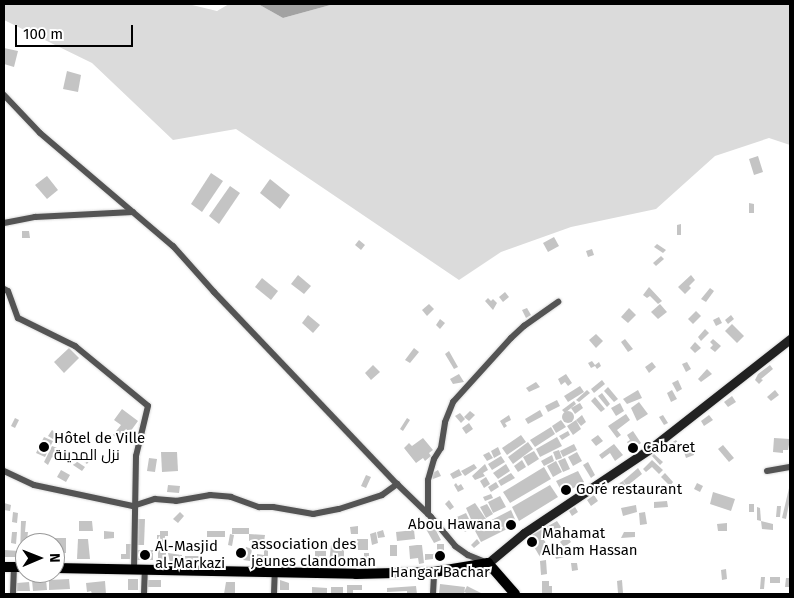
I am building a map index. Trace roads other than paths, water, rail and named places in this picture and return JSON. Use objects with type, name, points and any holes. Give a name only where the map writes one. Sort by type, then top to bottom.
[{"type":"main road","points":[[65,568],[356,574],[434,572],[488,563],[524,533],[651,448],[790,339]]},
{"type":"main road","points":[[488,563],[515,594]]},
{"type":"street","points":[[4,95],[40,133],[173,246],[214,292],[428,514],[455,546],[468,555],[488,563]]},
{"type":"street","points":[[4,223],[35,217],[133,212]]},
{"type":"street","points":[[4,289],[8,291],[18,318],[75,346],[148,406],[136,456],[133,506],[134,570]]},
{"type":"street","points":[[428,514],[428,480],[434,459],[441,448],[445,422],[453,402],[517,332],[558,302]]},
{"type":"street","points":[[767,471],[790,467]]},
{"type":"street","points":[[4,471],[34,485],[133,506],[155,500],[176,501],[210,495],[231,497],[259,507],[274,507],[313,514],[339,509],[382,495],[397,484]]},
{"type":"street","points":[[9,567],[13,594]]},
{"type":"street","points":[[144,594],[145,570]]},
{"type":"street","points":[[274,594],[275,571]]},
{"type":"street","points":[[434,572],[434,594]]},
{"type":"place","name":"Hôtel de Ville نزل المدينة","points":[[44,447]]},
{"type":"place","name":"Cabaret","points":[[633,448]]},
{"type":"place","name":"Goré restaurant","points":[[566,490]]},
{"type":"place","name":"Abou Hawana","points":[[511,525]]},
{"type":"place","name":"Mahamat Alham Hassan","points":[[532,542]]},
{"type":"place","name":"association des jeunes clandoman","points":[[241,553]]},
{"type":"place","name":"Al-Masjid al-Markazi","points":[[145,555]]},
{"type":"place","name":"Hangar Bachar","points":[[440,556]]}]
